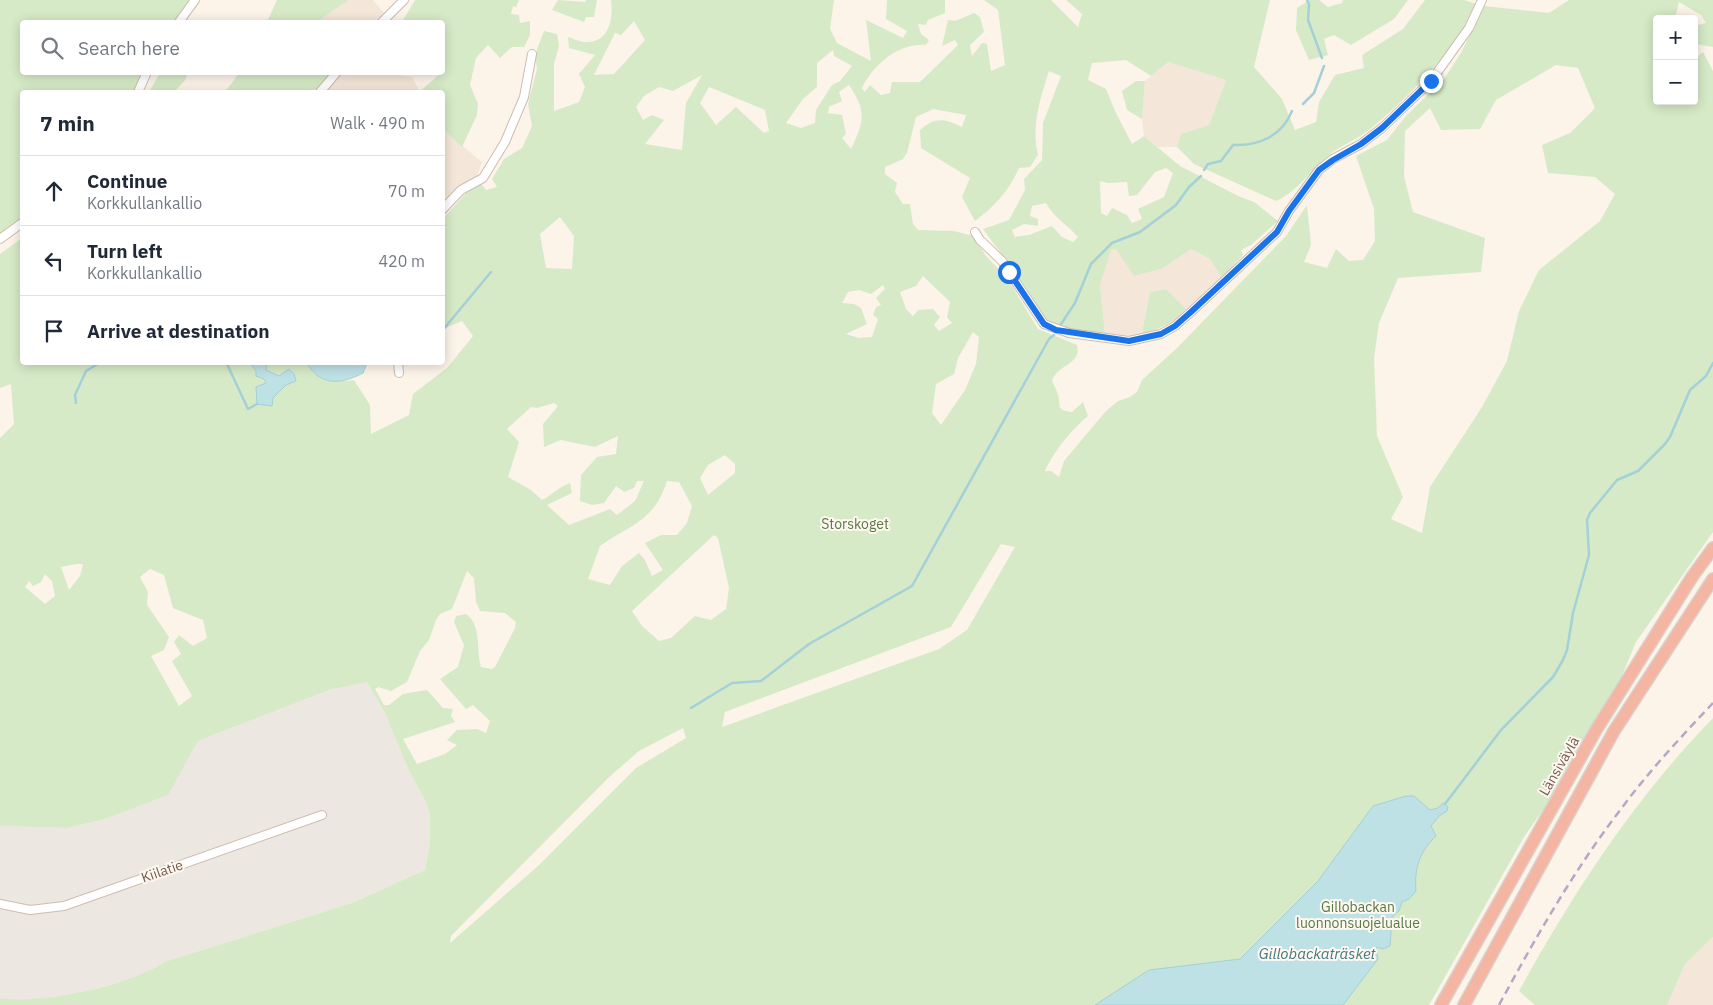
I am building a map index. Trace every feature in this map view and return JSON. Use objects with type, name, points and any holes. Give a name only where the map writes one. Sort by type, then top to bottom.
[{"type":"highway","name":"Länsiväylä","points":[[1441,1005],[1596,730],[1713,548]]},
{"type":"highway","points":[[1464,1005],[1614,731],[1713,579]]},
{"type":"street","points":[[180,20],[195,0]]},
{"type":"street","points":[[384,20],[404,0]]},
{"type":"street","points":[[975,232],[980,240],[1002,262],[1044,324],[1069,333],[1129,341],[1161,334],[1175,326],[1277,232],[1289,211],[1319,170],[1361,144],[1382,128],[1431,81],[1469,28],[1482,0]]},
{"type":"street","points":[[445,207],[461,190],[483,178],[505,142],[524,97],[532,54]]},
{"type":"street","points":[[139,90],[146,75]]},
{"type":"street","points":[[322,90],[334,75]]},
{"type":"street","points":[[0,239],[20,224]]},
{"type":"street","points":[[398,365],[399,374]]},
{"type":"street","name":"Kiilatie","points":[[0,904],[30,910],[64,906],[322,815]]},
{"type":"shaded area","points":[[349,0],[373,0],[385,14],[379,20],[319,20]]},
{"type":"shaded area","points":[[1168,62],[1226,80],[1209,125],[1181,134],[1177,147],[1158,147],[1144,136],[1142,119],[1145,81]]},
{"type":"shaded area","points":[[338,75],[398,75],[412,77],[419,90],[324,90]]},
{"type":"shaded area","points":[[445,131],[482,162],[477,176],[457,187],[445,201]]},
{"type":"shaded area","points":[[1115,249],[1163,268],[1191,249],[1210,259],[1222,278],[1186,309],[1166,289],[1150,292],[1141,336],[1105,334],[1100,285],[1110,250]]},
{"type":"shaded area","points":[[367,682],[385,713],[409,771],[427,804],[430,815],[430,843],[425,870],[352,903],[164,962],[136,978],[42,1003],[13,1003],[0,998],[0,826],[67,828],[105,819],[167,795],[198,741],[329,690]]},
{"type":"shaded area","points":[[1713,937],[1713,1005],[1667,1005],[1685,964]]},
{"type":"green space","points":[[0,0],[189,0],[174,20],[20,20],[20,75],[143,75],[136,90],[20,90],[20,221],[0,236]]},
{"type":"green space","points":[[277,0],[349,0],[319,20],[268,20]]},
{"type":"green space","points":[[415,0],[519,0],[516,7],[513,6],[511,14],[519,15],[520,23],[530,21],[530,35],[524,47],[512,47],[500,58],[488,45],[476,58],[470,85],[478,104],[477,115],[462,147],[445,131],[445,90],[421,90],[439,75],[445,75],[445,20],[403,20]]},
{"type":"green space","points":[[558,0],[585,2],[586,0],[597,0],[594,17],[586,17],[584,22],[552,10]]},
{"type":"green space","points":[[611,0],[834,0],[830,29],[837,43],[871,61],[866,20],[903,38],[907,31],[886,19],[887,0],[945,0],[945,13],[928,20],[926,25],[918,24],[921,34],[929,40],[926,45],[916,45],[897,51],[880,63],[867,79],[862,88],[865,92],[870,85],[881,95],[890,93],[892,82],[920,82],[958,45],[955,40],[942,46],[948,20],[955,21],[974,13],[980,17],[984,32],[970,45],[972,56],[982,43],[987,44],[991,71],[1005,65],[998,10],[984,0],[1051,0],[1078,27],[1082,14],[1066,0],[1270,0],[1254,67],[1282,99],[1295,130],[1316,122],[1319,102],[1335,75],[1364,68],[1362,55],[1403,29],[1425,0],[1464,0],[1477,4],[1458,37],[1444,55],[1399,104],[1369,130],[1332,153],[1297,187],[1276,201],[1194,164],[1177,147],[1181,134],[1209,125],[1226,80],[1168,62],[1151,76],[1126,60],[1092,63],[1088,80],[1106,89],[1132,144],[1144,136],[1180,166],[1238,196],[1254,202],[1278,221],[1251,245],[1241,250],[1243,255],[1222,278],[1210,259],[1191,249],[1163,268],[1134,276],[1116,249],[1111,250],[1100,285],[1105,334],[1071,329],[1045,319],[1026,287],[983,229],[1009,220],[1025,190],[1024,179],[1042,160],[1043,123],[1061,76],[1049,71],[1042,92],[1036,123],[1038,155],[1030,167],[1019,168],[1001,198],[975,221],[962,197],[970,178],[921,148],[920,130],[925,126],[940,120],[962,127],[966,115],[933,109],[916,117],[907,153],[903,159],[885,167],[885,174],[897,183],[895,192],[903,204],[910,204],[913,224],[918,230],[954,231],[973,236],[986,256],[1007,278],[1038,329],[1077,345],[1078,352],[1076,357],[1055,375],[1052,381],[1058,394],[1060,408],[1072,412],[1083,402],[1088,416],[1064,441],[1045,471],[1051,471],[1059,477],[1064,461],[1105,412],[1118,401],[1130,397],[1137,392],[1142,380],[1177,348],[1286,236],[1307,205],[1311,245],[1304,262],[1327,268],[1336,249],[1349,261],[1363,260],[1375,241],[1374,209],[1356,156],[1387,140],[1406,116],[1444,79],[1461,53],[1484,6],[1549,13],[1569,0],[1713,0],[1713,47],[1698,45],[1698,25],[1706,23],[1701,15],[1679,2],[1676,15],[1653,15],[1653,105],[1698,105],[1698,56],[1703,52],[1713,71],[1713,532],[1636,642],[1600,728],[1524,837],[1429,1005],[0,1005],[0,998],[37,999],[84,992],[107,986],[149,971],[164,962],[352,903],[425,870],[430,843],[430,815],[427,804],[409,771],[385,713],[367,682],[329,690],[198,741],[168,795],[105,819],[67,828],[0,826],[0,438],[14,424],[11,384],[0,388],[0,254],[20,239],[20,365],[252,365],[264,379],[273,398],[286,385],[279,376],[266,370],[267,365],[308,365],[316,375],[326,380],[354,380],[370,405],[371,434],[409,415],[413,394],[447,368],[473,336],[462,321],[445,328],[445,217],[465,194],[481,183],[486,190],[497,187],[492,179],[504,159],[522,148],[532,126],[528,104],[537,69],[535,55],[544,31],[557,34],[559,46],[554,64],[554,111],[579,102],[585,87],[579,74],[595,55],[569,48],[568,37],[585,42],[595,41],[606,33],[611,20]],"holes":[[[634,21],[645,40],[614,74],[594,75],[615,33],[621,35]],[[833,50],[834,56],[852,66],[840,81],[832,85],[816,110],[815,123],[801,128],[786,123],[803,99],[817,87],[817,63]],[[1556,65],[1578,68],[1595,108],[1570,133],[1542,145],[1548,173],[1595,177],[1615,194],[1600,221],[1539,270],[1519,311],[1507,361],[1482,407],[1430,487],[1422,533],[1391,519],[1403,497],[1377,436],[1374,358],[1379,323],[1398,278],[1481,272],[1485,238],[1413,212],[1404,176],[1405,131],[1430,108],[1441,130],[1480,129],[1496,100]],[[702,75],[686,103],[682,150],[645,144],[664,120],[652,115],[643,120],[636,107],[644,96],[659,87],[673,91]],[[849,85],[859,102],[861,110],[861,124],[851,149],[842,138],[846,134],[842,115],[828,113],[829,107],[842,101],[839,92]],[[709,87],[765,110],[769,131],[764,133],[736,107],[716,125],[700,103]],[[1166,168],[1173,173],[1164,197],[1138,209],[1142,219],[1132,223],[1127,215],[1112,208],[1107,216],[1101,213],[1100,181],[1108,183],[1127,182],[1129,196],[1137,195],[1155,172]],[[1046,203],[1053,213],[1078,237],[1073,242],[1062,237],[1052,226],[1029,235],[1015,237],[1012,230],[1024,224],[1038,226],[1038,219],[1030,216],[1032,206]],[[560,217],[574,236],[572,269],[546,268],[540,234]],[[923,276],[950,302],[947,317],[952,323],[939,331],[934,325],[940,317],[933,309],[918,310],[913,316],[906,309],[900,292],[916,286]],[[883,285],[885,289],[876,298],[881,305],[876,307],[873,315],[878,319],[872,337],[859,338],[846,334],[867,324],[861,308],[854,304],[842,303],[848,292],[859,290],[871,294]],[[973,332],[979,337],[976,364],[965,390],[941,425],[932,413],[936,384],[954,374],[958,358]],[[554,403],[558,406],[543,424],[544,447],[561,440],[595,447],[618,436],[616,454],[597,457],[581,475],[580,501],[592,505],[604,503],[616,486],[624,492],[634,488],[637,481],[644,481],[635,501],[617,515],[610,509],[569,525],[547,505],[572,493],[570,483],[542,500],[531,490],[508,477],[519,442],[507,429],[531,407],[537,408]],[[725,455],[735,464],[735,473],[708,495],[700,478],[708,465]],[[667,481],[679,482],[692,506],[687,523],[677,535],[661,535],[645,543],[663,570],[652,576],[645,560],[639,553],[622,566],[610,585],[588,579],[600,546],[640,521],[662,495]],[[714,535],[718,538],[729,588],[726,609],[711,620],[695,616],[671,638],[659,641],[642,626],[632,611]],[[1001,544],[1015,547],[967,630],[939,649],[722,727],[725,712],[951,627]],[[83,564],[80,576],[69,590],[61,567]],[[150,569],[164,575],[173,608],[203,620],[207,638],[193,646],[179,635],[174,642],[181,654],[172,661],[192,696],[179,706],[151,656],[164,650],[169,637],[147,605],[148,592],[140,577]],[[467,571],[474,578],[476,602],[480,611],[505,613],[516,622],[515,628],[495,667],[492,669],[481,667],[478,639],[471,619],[466,614],[456,616],[454,622],[464,645],[458,667],[440,679],[466,709],[473,705],[490,721],[486,733],[477,729],[457,730],[447,740],[457,745],[445,754],[417,764],[403,739],[455,722],[451,716],[453,709],[443,708],[427,690],[403,694],[389,705],[384,705],[375,689],[378,687],[391,691],[407,682],[420,651],[429,640],[440,614],[452,609]],[[45,574],[52,581],[55,596],[45,604],[25,587],[29,581],[33,586],[41,582]],[[683,728],[686,738],[636,768],[539,865],[450,943],[451,936],[608,778],[639,751]]]},
{"type":"green space","points":[[1309,0],[1319,0],[1328,7],[1342,3],[1343,0],[1408,0],[1394,19],[1351,45],[1334,35],[1324,39],[1328,55],[1309,60],[1296,30],[1297,8]]},
{"type":"green space","points":[[159,75],[187,75],[186,79],[176,90],[150,90]]},
{"type":"green space","points":[[238,75],[329,75],[315,90],[226,90]]},
{"type":"green space","points":[[1136,81],[1145,81],[1142,119],[1127,110],[1122,91]]},
{"type":"green space","points":[[1166,289],[1186,309],[1172,322],[1145,335],[1142,332],[1150,292]]},
{"type":"green space","points":[[1713,718],[1713,937],[1685,964],[1667,1005],[1535,1005],[1519,991],[1561,918],[1607,848],[1657,781]]},
{"type":"water","points":[[252,365],[267,365],[266,370],[279,376],[289,369],[294,374],[296,381],[286,385],[273,398],[272,406],[257,404],[256,387],[266,383],[264,379],[256,376],[256,371]]},
{"type":"water","points":[[308,365],[366,365],[363,373],[339,381],[324,379],[312,371]]},
{"type":"water","name":"Gillobackaträsket","points":[[1406,796],[1414,796],[1430,810],[1438,808],[1443,803],[1448,807],[1447,811],[1439,816],[1431,826],[1436,836],[1419,860],[1416,875],[1416,891],[1409,899],[1402,902],[1399,911],[1392,917],[1390,946],[1383,949],[1376,947],[1378,959],[1343,1005],[1095,1005],[1149,970],[1240,959],[1318,881],[1373,806]]},
{"type":"waterway","points":[[1307,0],[1309,4],[1308,20],[1322,58]]},
{"type":"waterway","points":[[1303,104],[1314,93],[1324,66]]},
{"type":"waterway","points":[[1204,170],[1208,164],[1221,161],[1233,145],[1252,144],[1276,133],[1288,120],[1292,111]]},
{"type":"waterway","points":[[1059,327],[1075,303],[1091,264],[1112,243],[1140,232],[1176,205],[1189,187],[1201,176]]},
{"type":"waterway","points":[[445,327],[491,272]]},
{"type":"waterway","points":[[691,708],[732,683],[761,681],[809,644],[912,586],[1049,339],[1054,335]]},
{"type":"waterway","points":[[1445,804],[1501,730],[1553,677],[1563,660],[1567,650],[1573,613],[1589,555],[1587,520],[1590,513],[1617,480],[1638,471],[1665,444],[1670,437],[1690,390],[1706,376],[1713,363]]},
{"type":"waterway","points":[[76,403],[75,395],[86,371],[96,365]]},
{"type":"waterway","points":[[227,365],[248,409],[257,404]]},
{"type":"railway","points":[[1499,1005],[1556,904],[1604,832],[1654,768],[1713,703]]},
{"type":"route","points":[[1009,272],[1044,324],[1056,330],[1129,341],[1146,339],[1161,334],[1175,326],[1277,232],[1289,211],[1319,170],[1361,144],[1382,128],[1431,81]]},
{"type":"park label","name":"Storskoget","points":[[855,524]]},
{"type":"park label","name":"Gillobackan luonnonsuojelualue","points":[[1358,916]]}]
